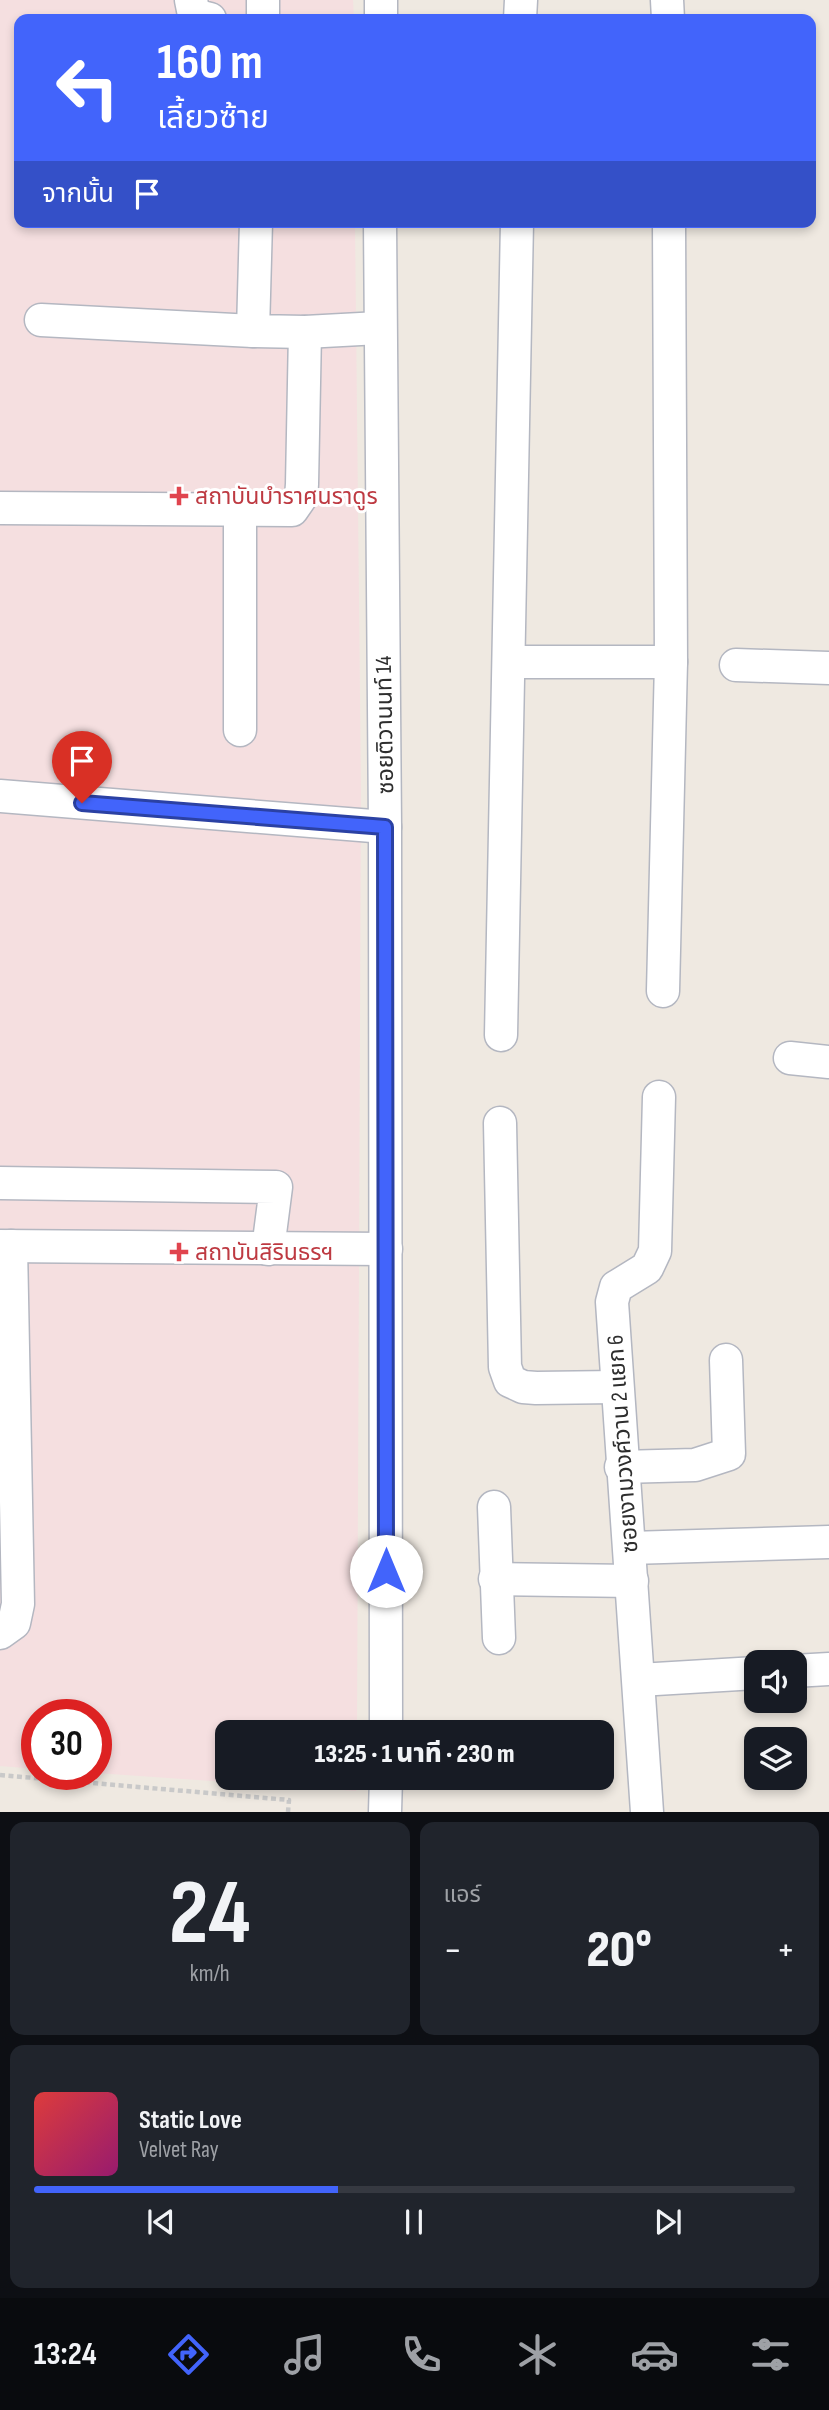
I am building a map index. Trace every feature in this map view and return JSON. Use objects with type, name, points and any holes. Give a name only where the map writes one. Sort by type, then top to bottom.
[{"type":"street","points":[[253,331],[256,228]]},
{"type":"street","name":"ซอยติวานนท์ 14","points":[[380,228],[385,827],[386,1720]]},
{"type":"street","points":[[501,1035],[517,228]]},
{"type":"street","points":[[663,991],[671,662],[668,228]]},
{"type":"street","points":[[41,320],[253,331],[304,332],[379,328]]},
{"type":"street","points":[[0,508],[240,512],[292,510],[300,497],[304,332]]},
{"type":"street","points":[[240,512],[240,730]]},
{"type":"street","points":[[510,662],[671,662]]},
{"type":"street","points":[[736,665],[829,668]]},
{"type":"street","points":[[0,796],[385,827]]},
{"type":"street","points":[[790,1058],[829,1062]]},
{"type":"street","name":"ซอยงามวงศ์วาน 2 แยก 6","points":[[647,1811],[630,1548],[621,1467],[612,1302],[616,1287],[647,1268],[655,1251],[659,1097]]},
{"type":"street","points":[[500,1123],[505,1367],[510,1381],[523,1387],[536,1388],[616,1387]]},
{"type":"street","points":[[0,1183],[275,1186],[268,1249]]},
{"type":"street","points":[[0,1633],[14,1623],[18,1604],[6,1338],[6,1246],[386,1249]]},
{"type":"street","points":[[621,1467],[695,1465],[729,1454],[726,1360]]},
{"type":"street","points":[[494,1507],[499,1638]]},
{"type":"street","points":[[630,1548],[829,1542]]},
{"type":"street","points":[[495,1579],[632,1581]]},
{"type":"street","points":[[807,1670],[829,1669]]},
{"type":"street","points":[[639,1680],[744,1674]]},
{"type":"street","points":[[386,1790],[386,1811]]},
{"type":"path","points":[[0,1775],[289,1800],[288,1811]]},
{"type":"shaded area","name":"สถาบันสิรินธรฯ","points":[[0,0],[353,0],[354,14],[14,14],[14,228],[355,228],[361,790],[357,1720],[215,1720],[215,1781],[112,1774],[112,1699],[21,1699],[21,1768],[0,1766]]},
{"type":"place","name":"สถาบันบำราศนราดูร","points":[[179,496]]},
{"type":"place","name":"สถาบันสิรินธรฯ","points":[[179,1252]]},
{"type":"route","points":[[82,803],[385,827],[386,1571]]}]
